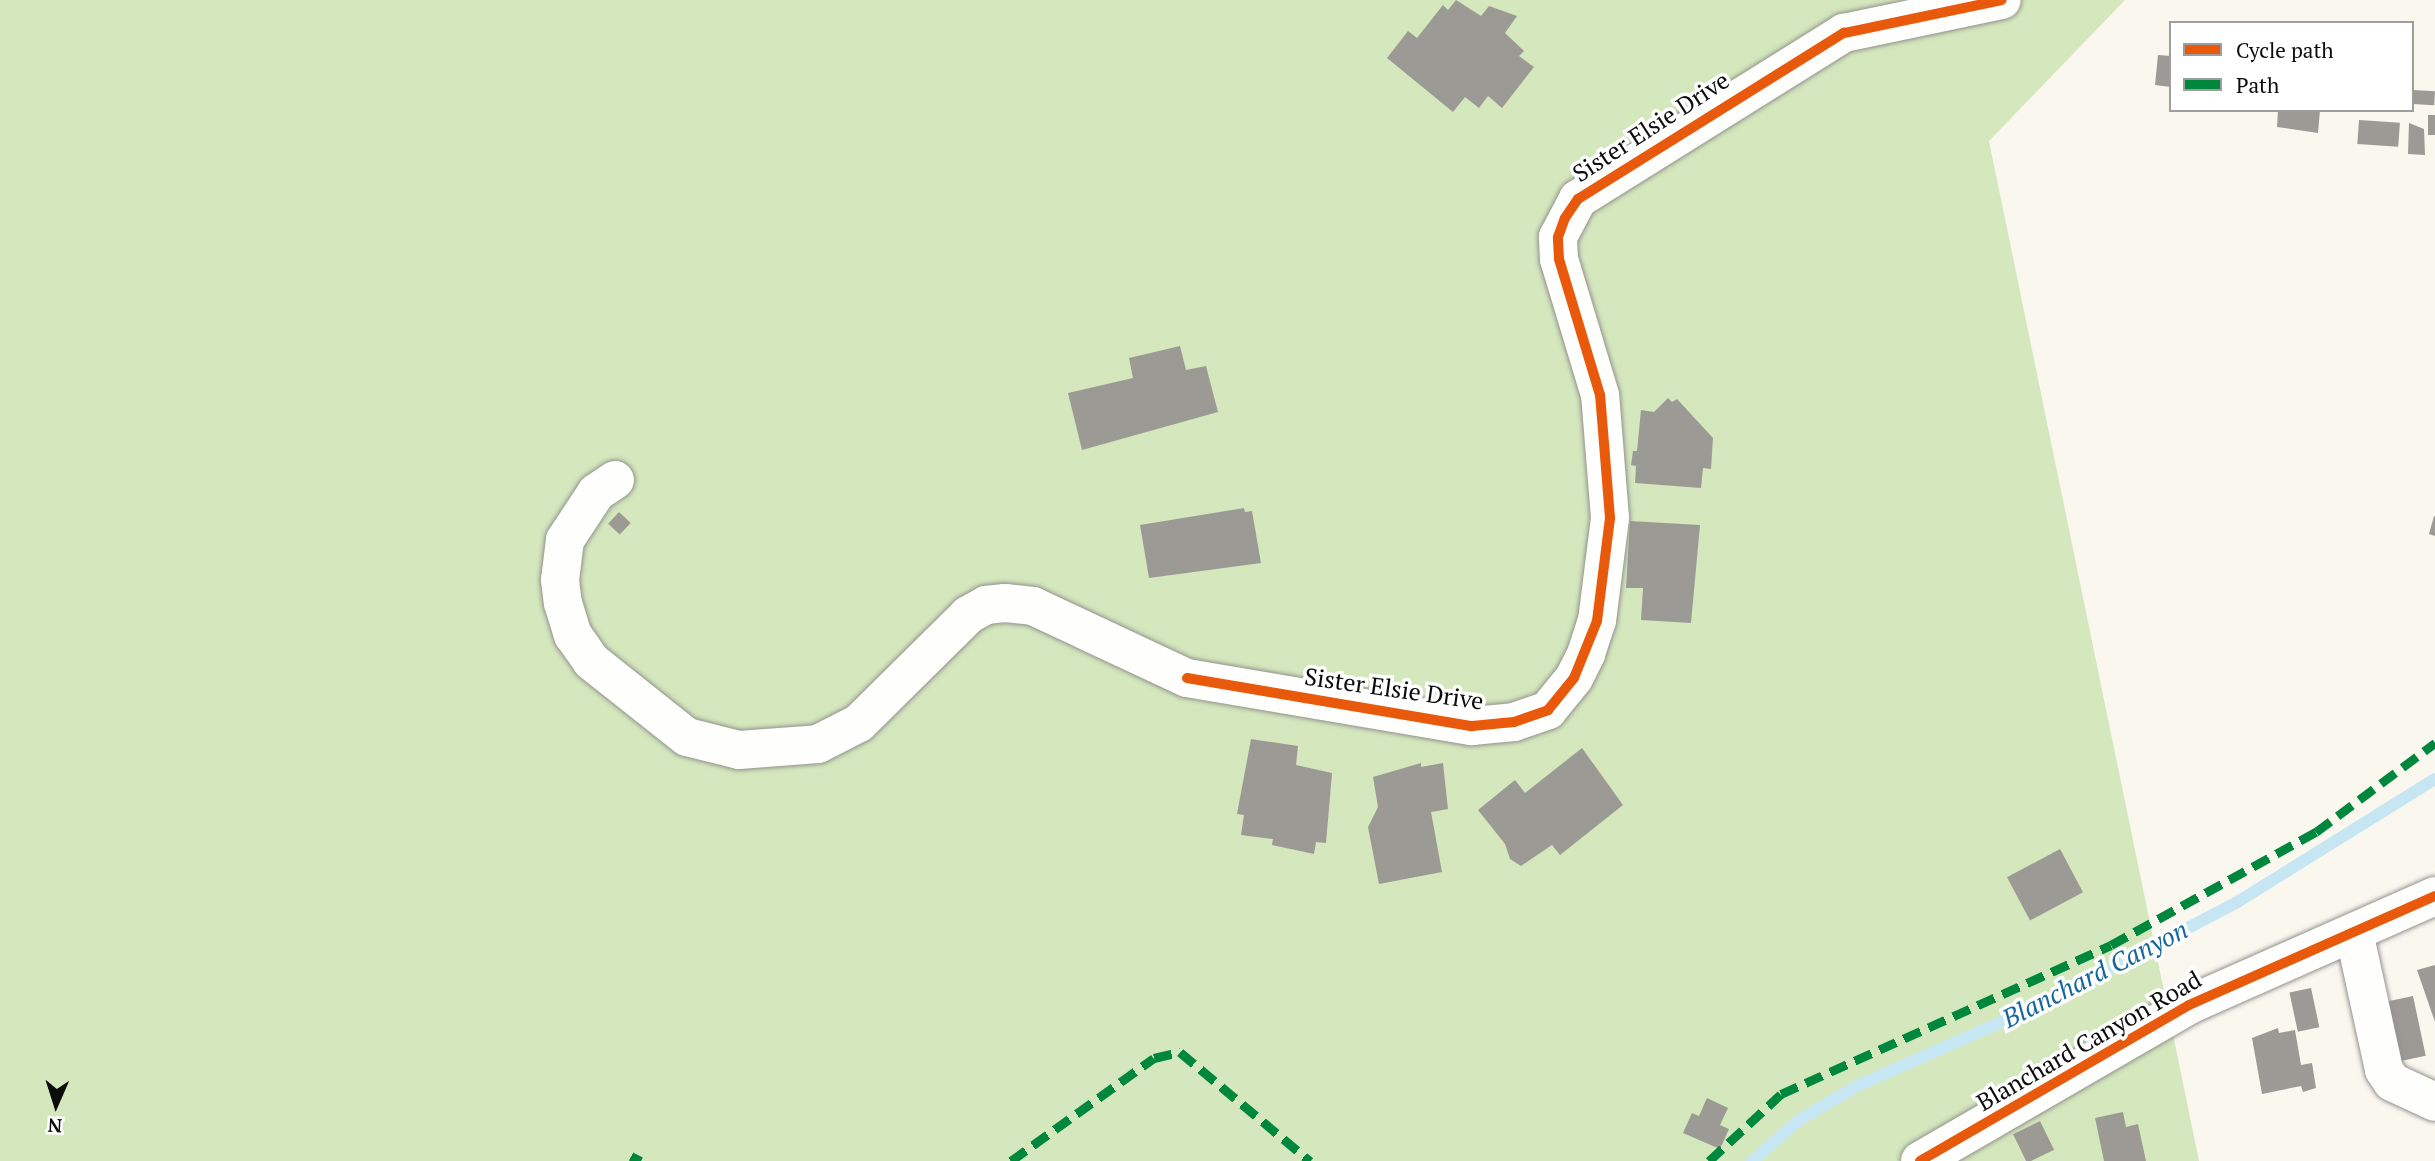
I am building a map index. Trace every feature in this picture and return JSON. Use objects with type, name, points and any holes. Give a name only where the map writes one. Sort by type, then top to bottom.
[{"type":"street","name":"Sister Elsie Drive","points":[[615,480],[596,493],[565,540],[560,580],[563,604],[573,635],[591,661],[687,737],[739,750],[818,744],[859,723],[968,614],[986,605],[1033,606],[1187,678],[1472,726],[1514,722],[1548,709],[1574,678],[1597,621],[1610,518],[1600,395],[1559,259],[1558,237],[1565,218],[1578,199],[1844,33],[2002,0]]},
{"type":"street","name":"Blanchard Canyon Road","points":[[1920,1161],[2189,1005],[2435,896]]},
{"type":"street","points":[[2354,932],[2384,1070],[2392,1082],[2435,1102]]},
{"type":"green space","points":[[0,0],[2125,0],[1989,141],[2199,1161],[0,1161]]},
{"type":"building","points":[[1456,0],[1481,16],[1489,6],[1517,16],[1505,33],[1524,51],[1519,56],[1534,67],[1502,108],[1488,96],[1479,108],[1465,97],[1453,112],[1387,58],[1408,31],[1417,38],[1443,5],[1448,10]]},
{"type":"building","points":[[2158,55],[2169,56],[2169,87],[2155,85]]},
{"type":"building","points":[[2414,90],[2435,91],[2434,105],[2414,104]]},
{"type":"building","points":[[2278,112],[2320,112],[2318,133],[2277,127]]},
{"type":"building","points":[[2428,115],[2435,115],[2435,135],[2428,135]]},
{"type":"building","points":[[2359,120],[2400,123],[2398,147],[2357,144]]},
{"type":"building","points":[[2409,123],[2424,129],[2425,155],[2408,154]]},
{"type":"building","points":[[1180,346],[1186,370],[1206,366],[1218,412],[1082,450],[1068,393],[1133,378],[1129,358]]},
{"type":"building","points":[[1668,398],[1672,402],[1677,399],[1713,438],[1711,469],[1703,468],[1701,488],[1635,483],[1636,466],[1631,465],[1633,451],[1637,451],[1641,410],[1654,412]]},
{"type":"building","points":[[1244,508],[1245,512],[1252,511],[1261,563],[1149,578],[1140,525]]},
{"type":"building","points":[[619,512],[631,523],[620,535],[608,524]]},
{"type":"building","points":[[2435,516],[2435,536],[2429,534]]},
{"type":"building","points":[[1630,521],[1700,525],[1691,623],[1641,620],[1643,588],[1626,588]]},
{"type":"building","points":[[1251,739],[1298,746],[1296,765],[1332,773],[1326,843],[1316,842],[1314,854],[1272,845],[1273,839],[1241,835],[1244,815],[1237,814]]},
{"type":"building","points":[[1582,748],[1623,805],[1560,855],[1552,845],[1521,866],[1510,859],[1505,844],[1478,810],[1515,780],[1525,793]]},
{"type":"building","points":[[1421,763],[1421,767],[1443,763],[1448,809],[1431,812],[1442,872],[1379,884],[1368,827],[1378,807],[1373,777]]},
{"type":"building","points":[[2060,849],[2083,892],[2030,920],[2007,877]]},
{"type":"building","points":[[2435,965],[2435,1022],[2417,970]]},
{"type":"building","points":[[2311,988],[2319,1027],[2298,1032],[2289,993]]},
{"type":"building","points":[[2413,996],[2426,1056],[2391,1063],[2379,1003]]},
{"type":"building","points":[[2278,1028],[2279,1033],[2295,1030],[2301,1065],[2312,1063],[2316,1088],[2303,1092],[2301,1086],[2262,1094],[2252,1038]]},
{"type":"building","points":[[1707,1098],[1728,1108],[1720,1125],[1729,1129],[1720,1149],[1683,1133],[1692,1113],[1699,1116]]},
{"type":"building","points":[[2123,1112],[2126,1127],[2138,1124],[2146,1161],[2104,1161],[2095,1118]]},
{"type":"building","points":[[2040,1121],[2054,1150],[2026,1161],[2013,1134]]},
{"type":"waterway","name":"Blanchard Canyon","points":[[1752,1161],[1799,1120],[1857,1086],[2047,1002],[2239,901],[2435,779]]},
{"type":"marked path","points":[[1709,1161],[1781,1094],[2111,945],[2316,832],[2435,743]]},
{"type":"marked path","points":[[1011,1161],[1154,1058],[1180,1052],[1310,1161]]},
{"type":"marked path","points":[[631,1156],[641,1161]]},
{"type":"cycle path","points":[[1187,678],[1472,726],[1514,722],[1548,710],[1574,678],[1597,621],[1610,518],[1600,395],[1559,259],[1558,237],[1565,218],[1578,199],[1844,33],[2002,0]]},
{"type":"cycle path","points":[[1920,1161],[2189,1005],[2435,896]]}]
